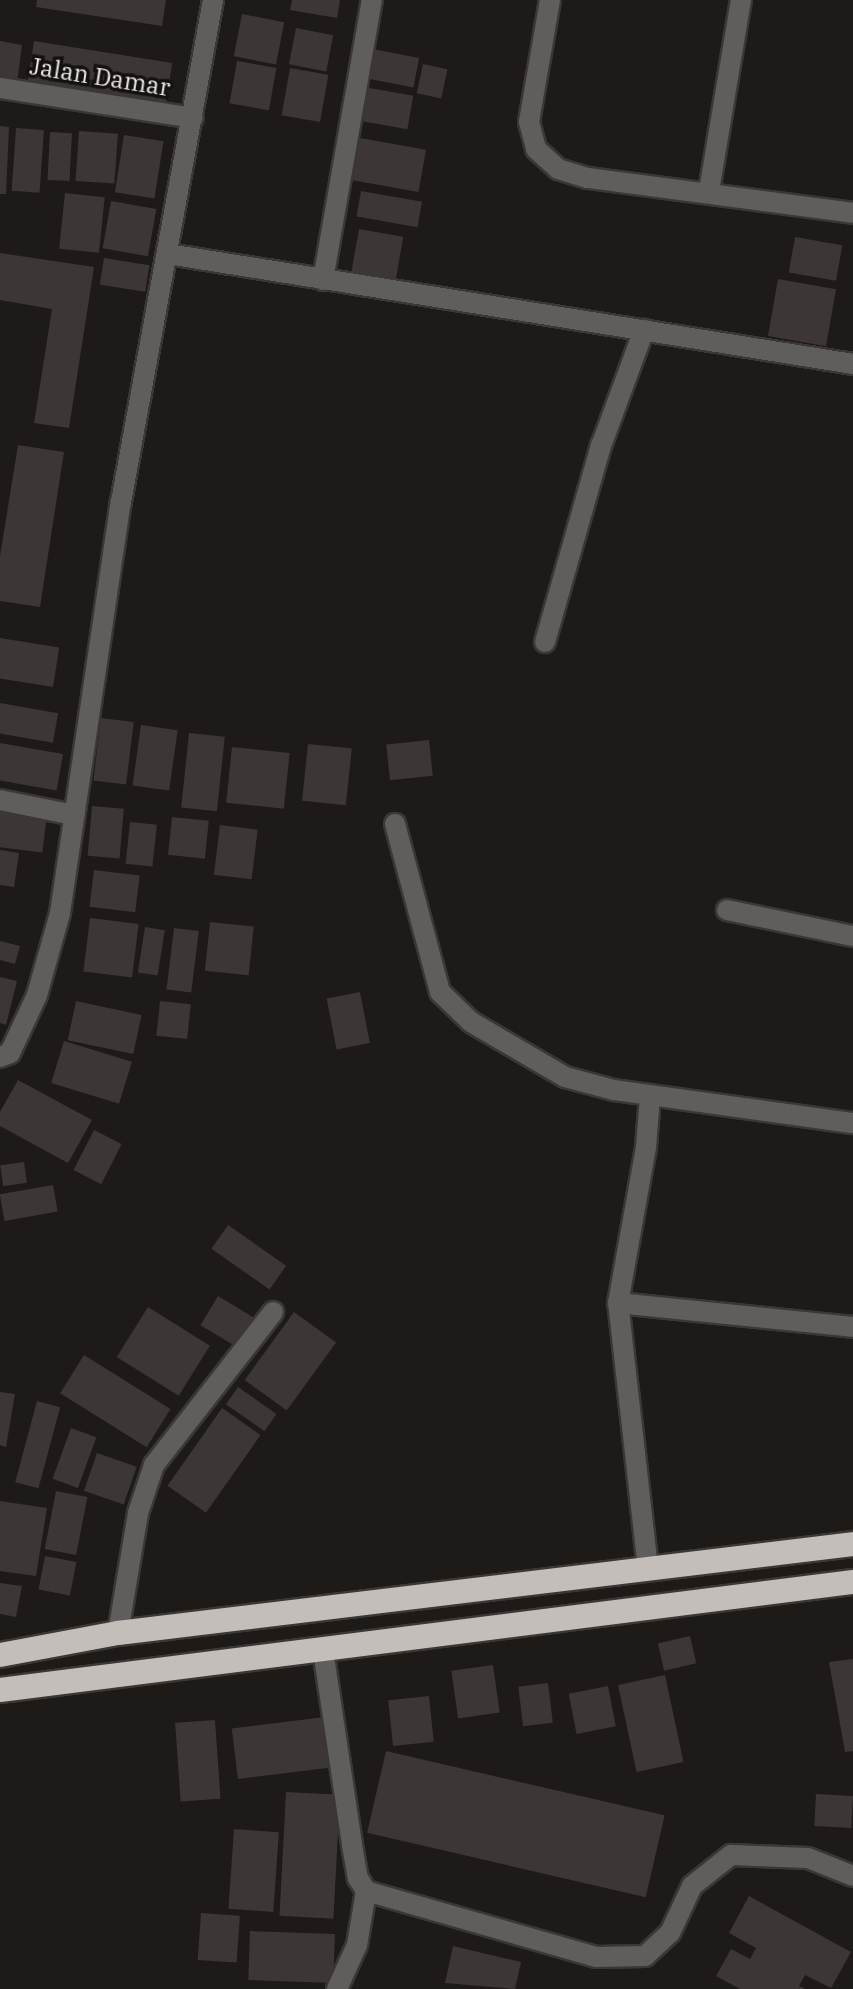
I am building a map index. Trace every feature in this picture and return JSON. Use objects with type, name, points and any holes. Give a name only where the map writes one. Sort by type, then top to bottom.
[{"type":"highway","points":[[0,1655],[118,1633],[853,1544]]},
{"type":"highway","points":[[0,1690],[853,1582]]},
{"type":"street","points":[[0,1057],[10,1053],[37,995],[60,913],[121,502],[213,0]]},
{"type":"street","points":[[323,280],[372,0]]},
{"type":"street","points":[[550,0],[529,122],[536,149],[558,169],[588,178],[709,191],[853,213]]},
{"type":"street","points":[[709,191],[741,0]]},
{"type":"street","name":"Jalan Damar","points":[[0,88],[193,118]]},
{"type":"street","points":[[168,254],[853,364]]},
{"type":"street","points":[[545,642],[601,446],[644,330]]},
{"type":"street","points":[[0,800],[74,815]]},
{"type":"street","points":[[395,824],[440,992],[471,1022],[565,1077],[650,1096],[853,1123]]},
{"type":"street","points":[[727,910],[853,936]]},
{"type":"street","points":[[648,1569],[618,1303],[646,1147],[650,1096]]},
{"type":"street","points":[[618,1303],[853,1327]]},
{"type":"street","points":[[118,1633],[138,1513],[154,1465],[273,1312]]},
{"type":"street","points":[[323,1650],[352,1845],[358,1878],[366,1891],[357,1945],[337,1989]]},
{"type":"street","points":[[366,1891],[596,1957],[645,1956],[670,1933],[692,1886],[731,1855],[808,1858],[853,1876]]},
{"type":"building","points":[[37,0],[166,0],[162,26],[36,7]]},
{"type":"building","points":[[292,0],[340,0],[337,18],[290,10]]},
{"type":"building","points":[[242,14],[284,22],[276,64],[234,56]]},
{"type":"building","points":[[296,28],[333,35],[326,72],[289,64]]},
{"type":"building","points":[[0,41],[22,45],[17,83],[0,80]]},
{"type":"building","points":[[34,41],[172,63],[165,108],[27,86]]},
{"type":"building","points":[[373,49],[419,58],[413,87],[367,78]]},
{"type":"building","points":[[237,61],[276,68],[269,110],[230,103]]},
{"type":"building","points":[[423,64],[447,69],[441,99],[417,93]]},
{"type":"building","points":[[290,68],[328,75],[320,122],[282,115]]},
{"type":"building","points":[[364,87],[413,96],[407,129],[358,120]]},
{"type":"building","points":[[0,126],[9,127],[6,194],[0,194]]},
{"type":"building","points":[[16,128],[44,130],[40,193],[12,191]]},
{"type":"building","points":[[79,131],[118,134],[114,184],[76,181]]},
{"type":"building","points":[[50,132],[72,133],[69,181],[47,180]]},
{"type":"building","points":[[124,135],[164,141],[154,199],[115,192]]},
{"type":"building","points":[[360,138],[426,150],[419,192],[353,180]]},
{"type":"building","points":[[361,191],[422,202],[418,227],[356,217]]},
{"type":"building","points":[[65,193],[105,197],[99,253],[59,249]]},
{"type":"building","points":[[111,201],[156,209],[148,256],[103,248]]},
{"type":"building","points":[[359,229],[403,237],[395,284],[351,276]]},
{"type":"building","points":[[795,237],[842,245],[836,281],[789,272]]},
{"type":"building","points":[[0,253],[94,267],[69,428],[34,423],[52,309],[0,300]]},
{"type":"building","points":[[104,258],[149,265],[145,292],[100,285]]},
{"type":"building","points":[[778,279],[836,289],[826,346],[768,336]]},
{"type":"building","points":[[18,445],[64,452],[40,607],[0,601],[0,556]]},
{"type":"building","points":[[0,638],[59,647],[53,687],[0,678]]},
{"type":"building","points":[[0,703],[58,713],[53,743],[0,733]]},
{"type":"building","points":[[101,718],[134,722],[126,785],[93,781]]},
{"type":"building","points":[[141,725],[178,730],[169,791],[133,785]]},
{"type":"building","points":[[189,733],[225,737],[217,811],[181,808]]},
{"type":"building","points":[[429,740],[433,776],[390,780],[386,744]]},
{"type":"building","points":[[0,743],[63,754],[57,791],[0,781]]},
{"type":"building","points":[[308,744],[352,749],[346,805],[302,801]]},
{"type":"building","points":[[232,747],[290,753],[284,809],[226,803]]},
{"type":"building","points":[[92,806],[124,809],[120,859],[88,856]]},
{"type":"building","points":[[0,812],[47,818],[42,852],[0,847]]},
{"type":"building","points":[[172,817],[209,821],[205,859],[168,855]]},
{"type":"building","points":[[130,822],[157,825],[152,867],[126,864]]},
{"type":"building","points":[[220,825],[258,830],[252,879],[214,875]]},
{"type":"building","points":[[0,850],[19,853],[14,887],[0,885]]},
{"type":"building","points":[[94,870],[140,876],[135,912],[89,907]]},
{"type":"building","points":[[90,918],[139,924],[132,978],[83,972]]},
{"type":"building","points":[[210,922],[254,927],[249,975],[205,971]]},
{"type":"building","points":[[145,927],[165,930],[158,976],[138,972]]},
{"type":"building","points":[[174,928],[199,931],[191,993],[166,990]]},
{"type":"building","points":[[0,941],[20,946],[15,964],[0,960]]},
{"type":"building","points":[[0,977],[17,981],[6,1025],[0,1023]]},
{"type":"building","points":[[360,992],[370,1043],[337,1050],[327,998]]},
{"type":"building","points":[[76,1001],[142,1015],[133,1054],[68,1040]]},
{"type":"building","points":[[160,1001],[191,1004],[187,1039],[156,1036]]},
{"type":"building","points":[[64,1041],[132,1062],[119,1104],[51,1083]]},
{"type":"building","points":[[18,1080],[92,1120],[68,1163],[0,1126],[0,1112]]},
{"type":"building","points":[[94,1130],[122,1144],[101,1184],[74,1170]]},
{"type":"building","points":[[24,1162],[27,1183],[3,1186],[0,1165]]},
{"type":"building","points":[[53,1185],[58,1212],[5,1221],[0,1194]]},
{"type":"building","points":[[228,1225],[286,1266],[270,1289],[211,1249]]},
{"type":"building","points":[[218,1296],[254,1318],[236,1347],[200,1325]]},
{"type":"building","points":[[148,1307],[210,1346],[179,1396],[117,1357]]},
{"type":"building","points":[[294,1312],[336,1343],[287,1411],[245,1380]]},
{"type":"building","points":[[84,1355],[171,1409],[147,1447],[60,1393]]},
{"type":"building","points":[[238,1387],[277,1414],[264,1431],[226,1404]]},
{"type":"building","points":[[0,1392],[15,1394],[6,1447],[0,1445]]},
{"type":"building","points":[[37,1401],[60,1407],[38,1488],[15,1482]]},
{"type":"building","points":[[222,1408],[261,1435],[206,1513],[168,1486]]},
{"type":"building","points":[[71,1428],[96,1437],[78,1488],[53,1479]]},
{"type":"building","points":[[97,1453],[137,1467],[124,1504],[84,1491]]},
{"type":"building","points":[[56,1491],[87,1497],[76,1555],[45,1549]]},
{"type":"building","points":[[0,1501],[47,1508],[36,1576],[0,1571]]},
{"type":"building","points":[[45,1556],[76,1562],[70,1595],[39,1589]]},
{"type":"building","points":[[0,1583],[22,1586],[16,1617],[0,1614]]},
{"type":"building","points":[[690,1636],[696,1663],[664,1671],[658,1643]]},
{"type":"building","points":[[853,1659],[853,1751],[845,1752],[829,1662]]},
{"type":"building","points":[[493,1665],[500,1713],[458,1718],[451,1671]]},
{"type":"building","points":[[665,1675],[684,1762],[637,1772],[618,1685]]},
{"type":"building","points":[[548,1683],[553,1723],[523,1726],[518,1687]]},
{"type":"building","points":[[608,1686],[616,1726],[577,1734],[569,1694]]},
{"type":"building","points":[[429,1696],[434,1742],[393,1746],[388,1700]]},
{"type":"building","points":[[325,1717],[331,1768],[238,1779],[232,1728]]},
{"type":"building","points":[[215,1720],[221,1799],[181,1802],[175,1723]]},
{"type":"building","points":[[386,1751],[665,1815],[646,1897],[367,1833]]},
{"type":"building","points":[[286,1792],[340,1795],[333,1919],[280,1916]]},
{"type":"building","points":[[816,1794],[853,1796],[851,1828],[814,1826]]},
{"type":"building","points":[[234,1829],[279,1832],[273,1912],[228,1909]]},
{"type":"building","points":[[749,1896],[851,1952],[831,1988],[805,1975],[799,1986],[805,1989],[740,1989],[716,1976],[731,1949],[750,1959],[756,1948],[729,1933]]},
{"type":"building","points":[[201,1913],[240,1916],[237,1963],[198,1960]]},
{"type":"building","points":[[250,1931],[335,1934],[333,1983],[248,1980]]},
{"type":"building","points":[[453,1946],[521,1962],[515,1989],[445,1983]]}]
